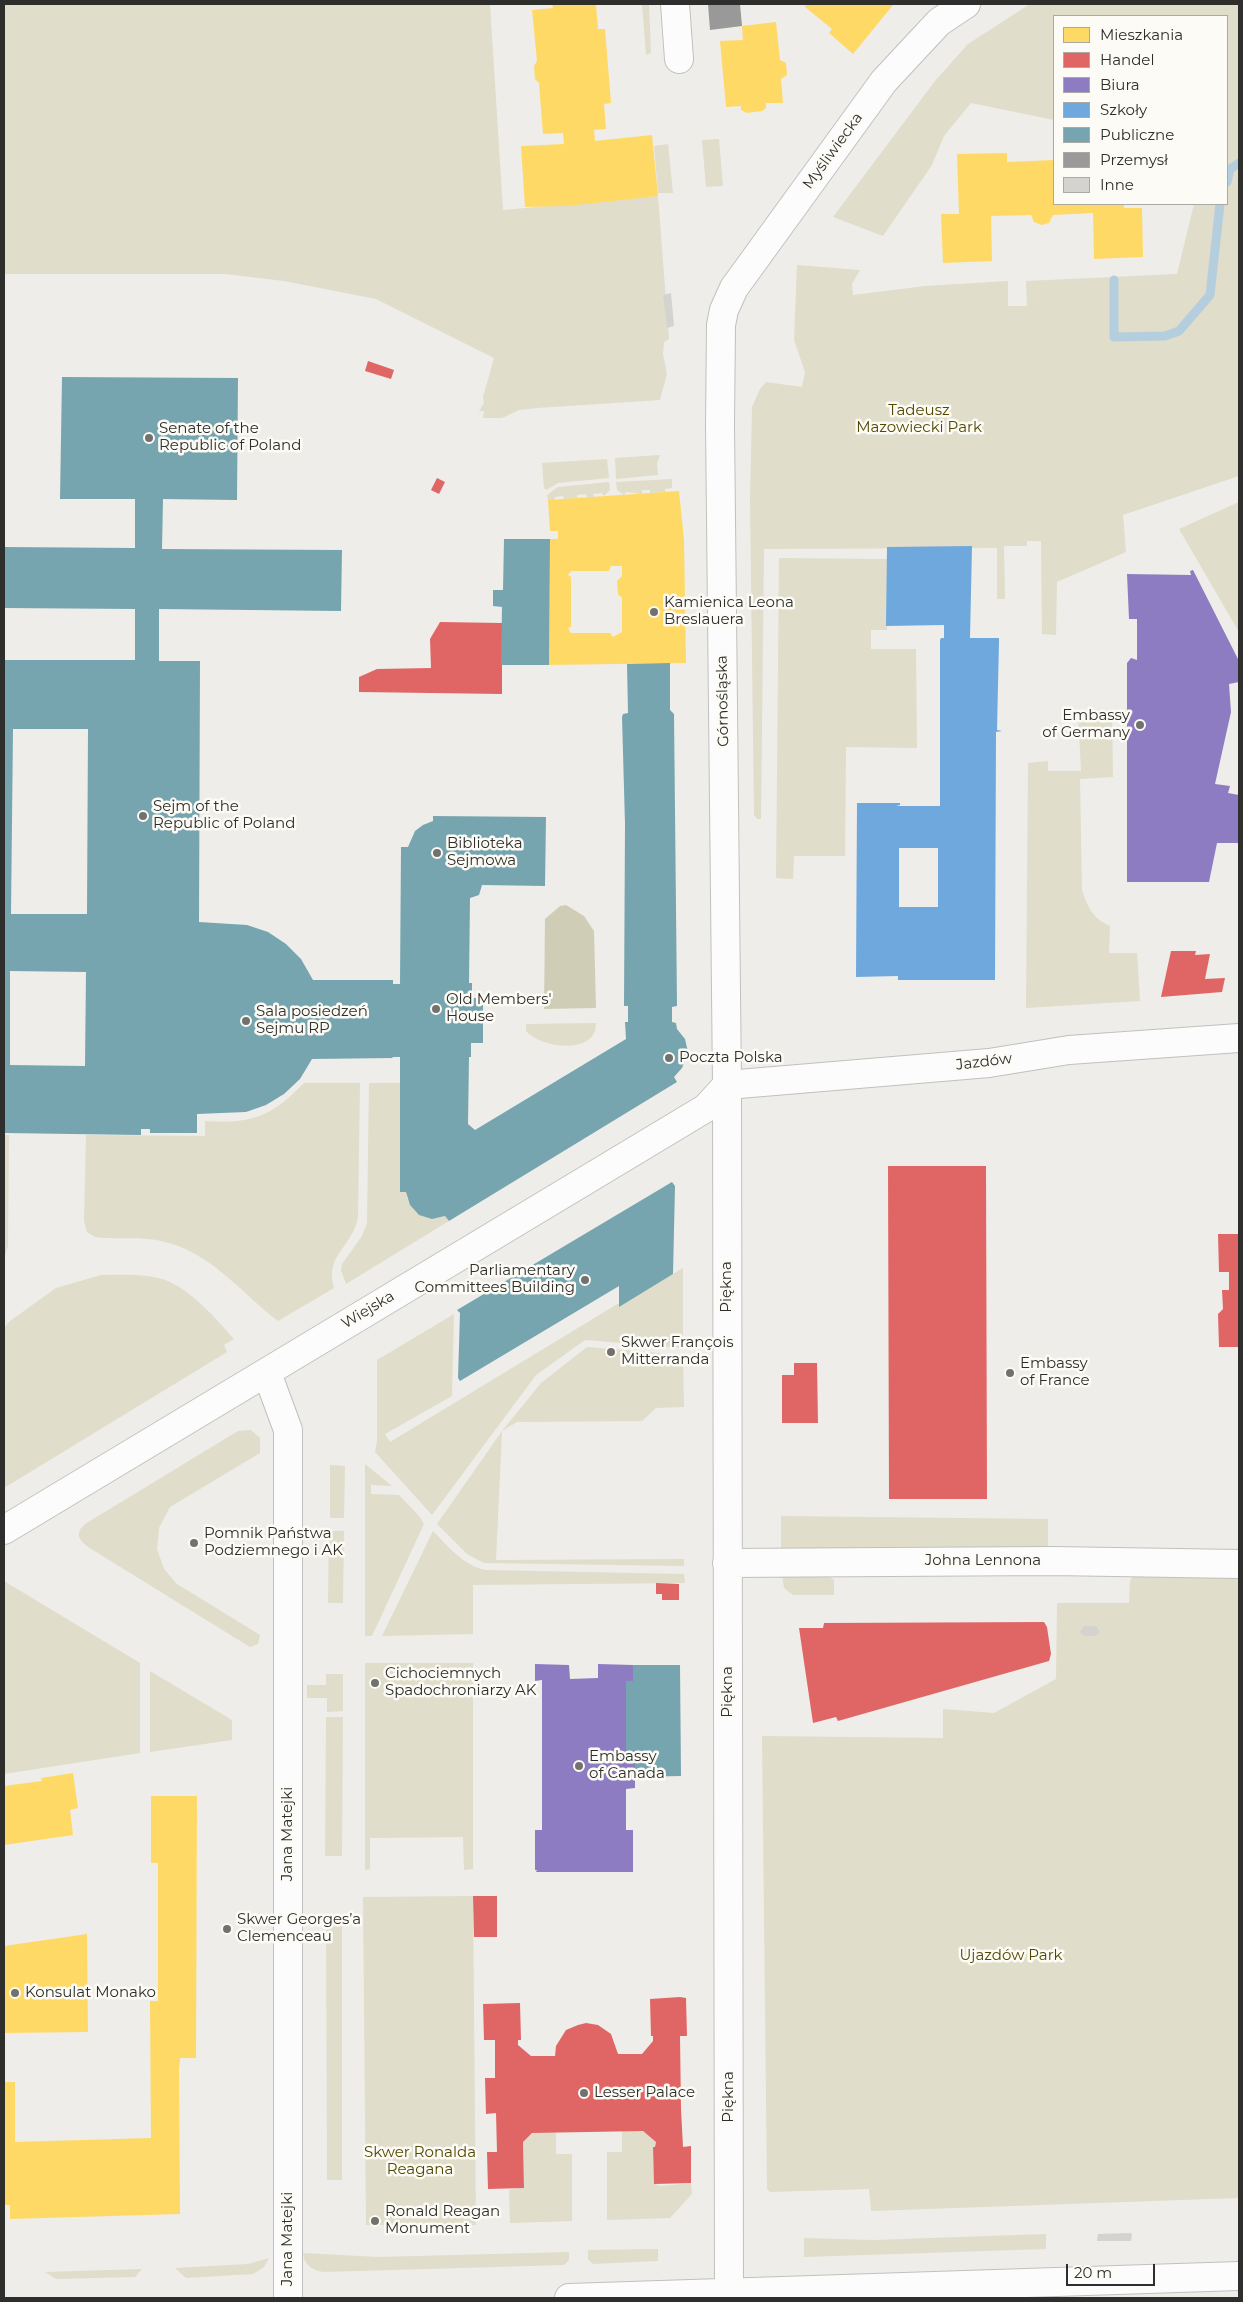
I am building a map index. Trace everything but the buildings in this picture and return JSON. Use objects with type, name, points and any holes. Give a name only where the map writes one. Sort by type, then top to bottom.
[{"type":"street","points":[[675,4],[680,59]]},
{"type":"street","name":"Myśliwiecka","points":[[722,317],[734,288],[884,81],[939,22],[966,4]]},
{"type":"street","name":"Górnośląska","points":[[722,317],[720,425],[728,1085]]},
{"type":"street","name":"Jazdów","points":[[728,1085],[989,1063],[1069,1050],[1239,1038]]},
{"type":"street","name":"Wiejska","points":[[4,1530],[706,1108],[728,1085]]},
{"type":"street","name":"Piękna","points":[[728,1085],[729,2296]]},
{"type":"street","name":"Jana Matejki","points":[[267,1373],[288,1430],[288,2298]]},
{"type":"street","name":"Johna Lennona","points":[[727,1563],[1052,1561],[1239,1564]]},
{"type":"street","points":[[569,2298],[1227,2284]]},
{"type":"green space","points":[[4,4],[490,4],[503,210],[658,196],[669,339],[664,342],[663,354],[667,374],[660,400],[537,408],[519,410],[502,418],[483,418],[484,411],[479,411],[484,403],[483,397],[494,358],[376,299],[284,281],[225,274],[4,274]]},
{"type":"green space","points":[[642,4],[649,4],[651,53],[646,55]]},
{"type":"green space","name":"Tadeusz Mazowiecki Park","points":[[1030,4],[1239,4],[1239,476],[1123,515],[1126,552],[1057,582],[1056,635],[1042,634],[1041,541],[1027,541],[1027,546],[1004,546],[1005,599],[997,599],[997,548],[764,549],[761,819],[757,819],[754,815],[750,499],[752,407],[760,389],[766,382],[802,387],[805,372],[794,340],[797,265],[860,270],[852,284],[853,295],[925,286],[1008,281],[1008,306],[1027,306],[1026,281],[1177,274],[1194,205],[1228,205],[1228,15],[1053,15],[1053,120],[971,103],[944,136],[932,165],[883,236],[833,217],[935,81],[968,44]]},
{"type":"green space","points":[[719,139],[723,186],[706,187],[702,140]]},
{"type":"green space","points":[[668,144],[673,193],[658,193],[654,146]]},
{"type":"green space","points":[[660,455],[657,463],[658,475],[616,479],[615,458]]},
{"type":"green space","points":[[607,459],[609,478],[558,483],[546,490],[544,488],[542,463]]},
{"type":"green space","points":[[672,479],[672,488],[665,489],[665,492],[650,493],[650,490],[642,490],[642,494],[626,492],[624,495],[617,490],[616,482]]},
{"type":"green space","points":[[609,482],[610,490],[604,496],[602,493],[593,494],[594,497],[587,498],[586,494],[577,495],[577,498],[564,499],[563,496],[555,497],[555,500],[548,500],[547,495],[558,487]]},
{"type":"green space","points":[[1239,502],[1239,632],[1179,529]]},
{"type":"green space","points":[[779,558],[887,559],[887,630],[871,630],[871,649],[916,649],[917,748],[846,747],[845,856],[794,856],[793,879],[776,878]]},
{"type":"green space","points":[[1112,710],[1113,777],[1080,779],[1082,890],[1095,916],[1110,926],[1109,953],[1137,953],[1140,1001],[1026,1008],[1028,763],[1048,761],[1048,771],[1081,771],[1078,711]]},
{"type":"green space","points":[[596,1023],[594,1033],[588,1040],[567,1046],[544,1042],[526,1031],[526,1024]]},
{"type":"green space","points":[[304,1083],[360,1083],[358,1217],[351,1236],[333,1267],[334,1288],[278,1321],[210,1263],[179,1246],[161,1241],[137,1238],[95,1237],[87,1232],[84,1221],[86,1135],[205,1136],[205,1121],[236,1121],[260,1116],[281,1104]]},
{"type":"green space","points":[[369,1083],[400,1083],[400,1192],[406,1192],[411,1205],[425,1217],[438,1218],[445,1216],[449,1221],[346,1284],[341,1270],[342,1264],[362,1236],[367,1223]]},
{"type":"green space","points":[[4,1135],[9,1135],[8,1246],[4,1259]]},
{"type":"green space","points":[[683,1268],[683,1348],[585,1340],[536,1375],[432,1515],[375,1452],[377,1441],[377,1360],[454,1314],[452,1396],[385,1434],[390,1442],[619,1303],[619,1306]]},
{"type":"green space","points":[[101,1275],[145,1276],[170,1282],[196,1300],[234,1339],[224,1345],[227,1352],[4,1488],[4,1328],[10,1321],[56,1288]]},
{"type":"green space","points":[[587,1347],[683,1355],[684,1407],[656,1408],[642,1421],[517,1422],[502,1431],[541,1383]]},
{"type":"green space","points":[[251,1430],[260,1438],[260,1453],[170,1507],[159,1528],[157,1549],[164,1569],[177,1584],[260,1635],[258,1644],[250,1647],[88,1547],[80,1539],[79,1533],[85,1524],[238,1431]]},
{"type":"green space","points":[[502,1431],[496,1560],[684,1559],[684,1566],[484,1563],[467,1554],[437,1524]]},
{"type":"green space","points":[[365,1464],[392,1486],[371,1485],[371,1494],[399,1495],[420,1517],[424,1524],[372,1636],[365,1636]]},
{"type":"green space","points":[[330,1465],[345,1466],[344,1518],[330,1518]]},
{"type":"green space","points":[[781,1516],[1048,1519],[1048,1549],[781,1550]]},
{"type":"green space","points":[[329,1531],[344,1531],[343,1603],[328,1603]]},
{"type":"green space","points":[[433,1531],[463,1560],[485,1570],[684,1574],[685,1583],[473,1585],[473,1634],[382,1636]]},
{"type":"green space","name":"Ujazdów Park","points":[[1239,1572],[1239,2198],[871,2211],[869,2189],[770,2192],[767,2189],[762,1736],[943,1738],[943,1709],[994,1713],[1056,1679],[1057,1603],[1129,1603],[1130,1581],[1133,1576]]},
{"type":"green space","points":[[782,1575],[827,1575],[834,1580],[834,1595],[793,1595],[784,1588]]},
{"type":"green space","points":[[4,1581],[140,1663],[140,1753],[4,1774]]},
{"type":"green space","points":[[365,1663],[473,1663],[473,1869],[464,1870],[463,1837],[370,1838],[370,1869],[365,1870]]},
{"type":"green space","points":[[150,1671],[232,1720],[232,1740],[150,1752]]},
{"type":"green space","points":[[326,1674],[343,1674],[343,1711],[327,1712],[327,1698],[307,1698],[307,1685],[326,1685]]},
{"type":"green space","points":[[326,1717],[343,1717],[342,1856],[325,1856]]},
{"type":"green space","name":"Skwer Ronalda Reagana","points":[[473,1896],[476,2225],[366,2225],[363,1897]]},
{"type":"green space","points":[[342,1919],[342,2180],[327,2180],[326,1920]]},
{"type":"green space","points":[[622,2131],[643,2131],[656,2142],[655,2147],[653,2147],[654,2184],[661,2186],[691,2183],[692,2194],[670,2218],[607,2220],[607,2152],[622,2152]]},
{"type":"green space","points":[[556,2132],[556,2154],[572,2154],[572,2221],[510,2223],[509,2190],[524,2187],[523,2142],[532,2133]]},
{"type":"green space","points":[[1046,2234],[1046,2249],[804,2257],[804,2238],[873,2240]]},
{"type":"green space","points":[[658,2249],[658,2261],[593,2264],[588,2259],[588,2250]]},
{"type":"green space","points":[[569,2252],[569,2260],[564,2265],[323,2272],[309,2266],[305,2261],[303,2253],[378,2257]]},
{"type":"green space","points":[[269,2258],[264,2267],[253,2274],[186,2278],[175,2268],[248,2264]]},
{"type":"green space","points":[[142,2269],[135,2277],[56,2279],[45,2272]]},
{"type":"shaded area","points":[[566,905],[584,916],[594,931],[596,1008],[544,1009],[545,919],[560,906]]},
{"type":"waterway","points":[[1228,178],[1230,169],[1239,163]]},
{"type":"waterway","points":[[1114,280],[1114,337],[1165,336],[1179,331],[1210,295],[1220,205]]},
{"type":"place","name":"Senate of the Republic of Poland","points":[[149,438]]},
{"type":"place","name":"Kamienica Leona Breslauera","points":[[654,612]]},
{"type":"place","name":"Embassy of Germany","points":[[1140,725]]},
{"type":"place","name":"Sejm of the Republic of Poland","points":[[143,816]]},
{"type":"place","name":"Biblioteka Sejmowa","points":[[437,853]]},
{"type":"place","name":"Old Members' House","points":[[436,1009]]},
{"type":"place","name":"Sala posiedzeń Sejmu RP","points":[[246,1021]]},
{"type":"place","name":"Poczta Polska","points":[[669,1058]]},
{"type":"place","name":"Parliamentary Committees Building","points":[[585,1280]]},
{"type":"place","name":"Skwer François Mitterranda","points":[[611,1352]]},
{"type":"place","name":"Embassy of France","points":[[1010,1373]]},
{"type":"place","name":"Pomnik Państwa Podziemnego i AK","points":[[194,1543]]},
{"type":"place","name":"Cichociemnych Spadochroniarzy AK","points":[[375,1683]]},
{"type":"place","name":"Embassy of Canada","points":[[579,1766]]},
{"type":"place","name":"Skwer Georges’a Clemenceau","points":[[227,1929]]},
{"type":"place","name":"Konsulat Monako","points":[[15,1993]]},
{"type":"place","name":"Lesser Palace","points":[[584,2093]]},
{"type":"place","name":"Ronald Reagan Monument","points":[[375,2221]]}]
